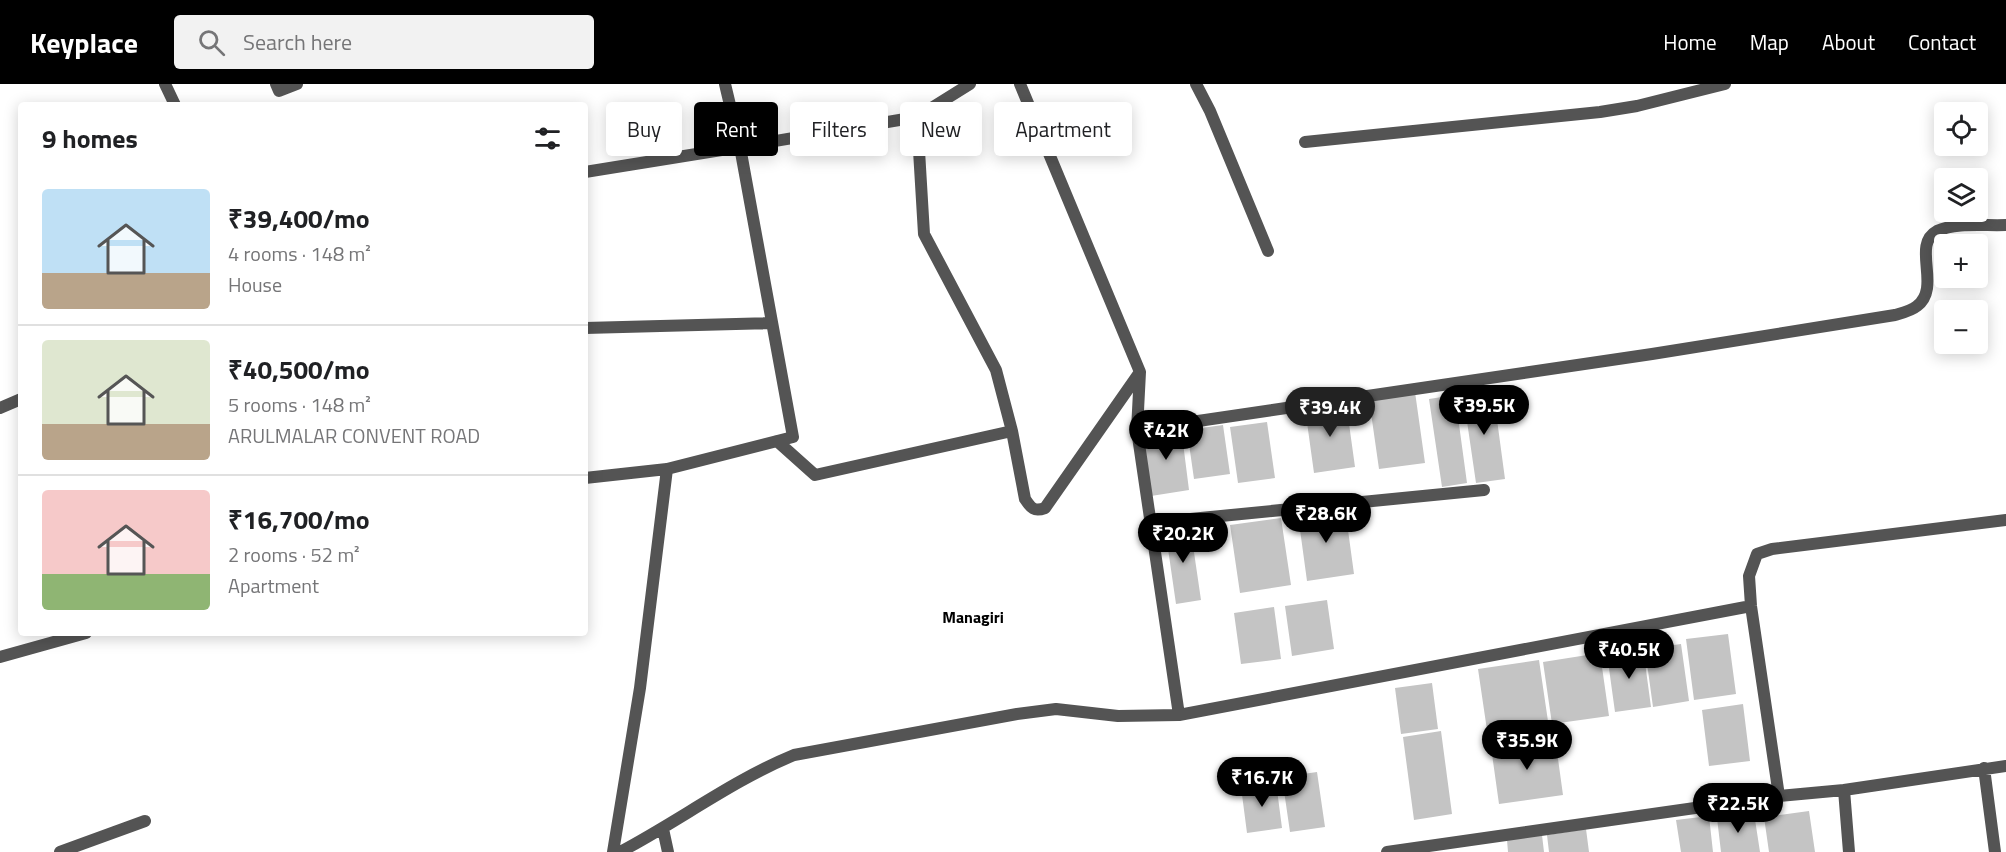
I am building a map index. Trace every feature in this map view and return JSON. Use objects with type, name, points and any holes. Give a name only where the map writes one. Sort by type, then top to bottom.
[{"type":"street","points":[[165,84],[174,102]]},
{"type":"street","points":[[276,84],[279,91],[297,84]]},
{"type":"street","points":[[725,84],[729,102]]},
{"type":"street","points":[[941,102],[970,84]]},
{"type":"street","points":[[1020,84],[1140,372],[1137,430],[1179,715]]},
{"type":"street","points":[[1196,84],[1210,111],[1268,251]]},
{"type":"street","points":[[1305,142],[1600,112],[1637,106],[1725,84]]},
{"type":"street","points":[[778,141],[900,120]]},
{"type":"street","points":[[588,172],[694,154]]},
{"type":"street","points":[[588,478],[667,469],[794,437],[742,156]]},
{"type":"street","points":[[919,156],[924,234],[996,370],[1012,431],[1025,499],[1031,508],[1039,510],[1045,508],[1140,372]]},
{"type":"street","points":[[1137,430],[1652,354],[1895,315],[1915,308],[1924,299],[1928,286],[1926,247],[1930,237],[1937,231],[1952,227],[2006,225]]},
{"type":"street","points":[[588,328],[772,322]]},
{"type":"street","points":[[0,408],[18,400]]},
{"type":"street","points":[[777,441],[816,475],[1012,431]]},
{"type":"street","points":[[613,852],[640,688],[667,469]]},
{"type":"street","points":[[1150,523],[1484,490]]},
{"type":"street","points":[[1779,796],[1751,606],[1749,576],[1757,554],[1772,549],[2006,519]]},
{"type":"street","points":[[620,852],[771,764],[794,754],[1017,714],[1056,710],[1118,716],[1179,715],[1751,606]]},
{"type":"street","points":[[0,657],[75,636]]},
{"type":"street","points":[[1387,852],[2006,766]]},
{"type":"street","points":[[1984,768],[1995,852]]},
{"type":"street","points":[[1844,790],[1849,852]]},
{"type":"street","points":[[60,852],[145,821]]},
{"type":"street","points":[[663,829],[668,852]]},
{"type":"building","points":[[1493,390],[1505,479],[1476,483],[1463,394]]},
{"type":"building","points":[[1415,392],[1425,463],[1379,469],[1369,399]]},
{"type":"building","points":[[1455,395],[1467,483],[1442,487],[1429,399]]},
{"type":"building","points":[[1346,402],[1355,467],[1314,473],[1305,408]]},
{"type":"building","points":[[1267,422],[1275,478],[1238,483],[1230,427]]},
{"type":"building","points":[[1223,425],[1230,474],[1194,479],[1187,430]]},
{"type":"building","points":[[1181,427],[1189,490],[1151,496],[1142,432]]},
{"type":"building","points":[[1345,508],[1354,574],[1307,581],[1298,515]]},
{"type":"building","points":[[1281,518],[1291,585],[1240,593],[1230,525]]},
{"type":"building","points":[[1190,525],[1201,600],[1176,604],[1165,528]]},
{"type":"building","points":[[1327,600],[1334,649],[1292,656],[1285,606]]},
{"type":"building","points":[[1274,607],[1281,659],[1241,664],[1234,613]]},
{"type":"building","points":[[1728,634],[1736,694],[1694,700],[1686,639]]},
{"type":"building","points":[[1681,644],[1689,701],[1653,707],[1645,649]]},
{"type":"building","points":[[1643,648],[1651,707],[1615,712],[1607,654]]},
{"type":"building","points":[[1600,653],[1609,716],[1552,724],[1543,662]]},
{"type":"building","points":[[1539,660],[1549,728],[1488,737],[1478,669]]},
{"type":"building","points":[[1432,683],[1438,729],[1401,734],[1395,688]]},
{"type":"building","points":[[1743,704],[1750,761],[1709,766],[1702,710]]},
{"type":"building","points":[[1441,731],[1452,814],[1414,820],[1403,737]]},
{"type":"building","points":[[1555,737],[1563,795],[1499,804],[1491,747]]},
{"type":"building","points":[[1317,772],[1325,827],[1290,832],[1282,777]]},
{"type":"building","points":[[1276,782],[1282,828],[1247,833],[1241,787]]},
{"type":"building","points":[[1809,811],[1815,852],[1769,852],[1764,817]]},
{"type":"building","points":[[1754,813],[1760,852],[1721,852],[1717,818]]},
{"type":"building","points":[[1709,816],[1713,852],[1681,852],[1676,820]]},
{"type":"building","points":[[1586,829],[1589,852],[1549,852],[1547,835]]},
{"type":"building","points":[[1542,835],[1544,852],[1508,852],[1507,840]]},
{"type":"district","name":"Managiri","points":[[973,617]]}]
